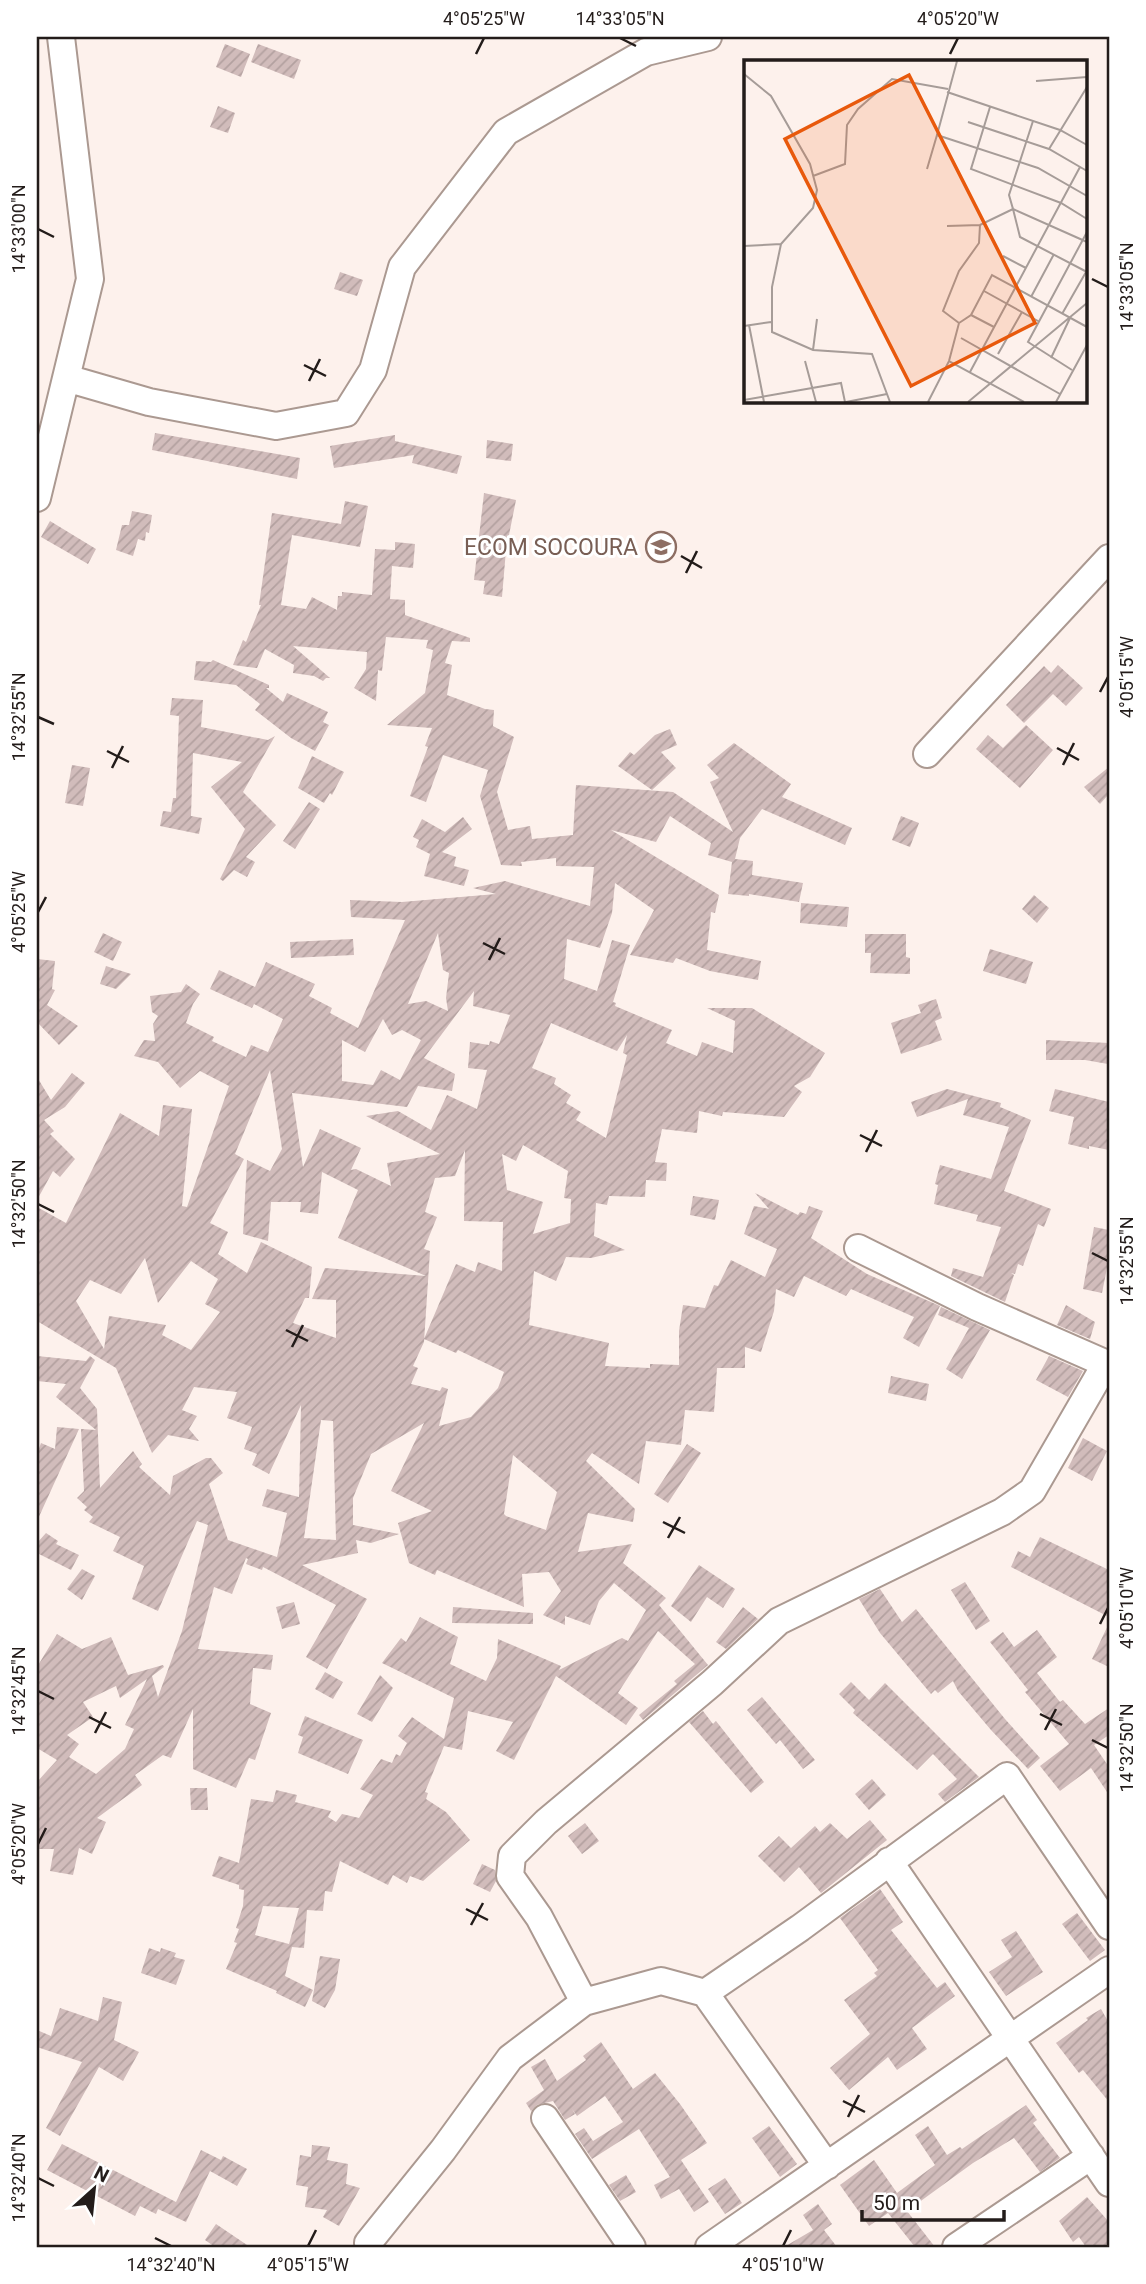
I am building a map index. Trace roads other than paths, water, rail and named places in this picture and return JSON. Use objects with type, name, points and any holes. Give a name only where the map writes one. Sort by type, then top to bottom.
[{"type":"street","points":[[37,498],[90,279],[61,37]]},
{"type":"street","points":[[66,378],[149,402],[276,426],[346,413],[373,370],[402,267],[506,132],[646,52],[708,37]]},
{"type":"street","points":[[927,754],[1109,558]]},
{"type":"street","points":[[584,2002],[539,1916],[510,1876],[512,1856],[546,1822],[712,1683],[779,1621],[1002,1512],[1032,1491],[1107,1365],[976,1307],[858,1248]]},
{"type":"street","points":[[705,1993],[800,1928],[1007,1776],[1109,1926]]},
{"type":"street","points":[[890,1861],[1109,2183]]},
{"type":"street","points":[[709,2247],[1109,1970]]},
{"type":"street","points":[[363,2246],[443,2150],[510,2058],[584,2002],[661,1981],[705,1993],[827,2166]]},
{"type":"street","points":[[545,2118],[632,2247]]},
{"type":"street","points":[[956,2247],[1091,2157]]},
{"type":"place","name":"ECOM SOCOURA","points":[[661,547]]}]
